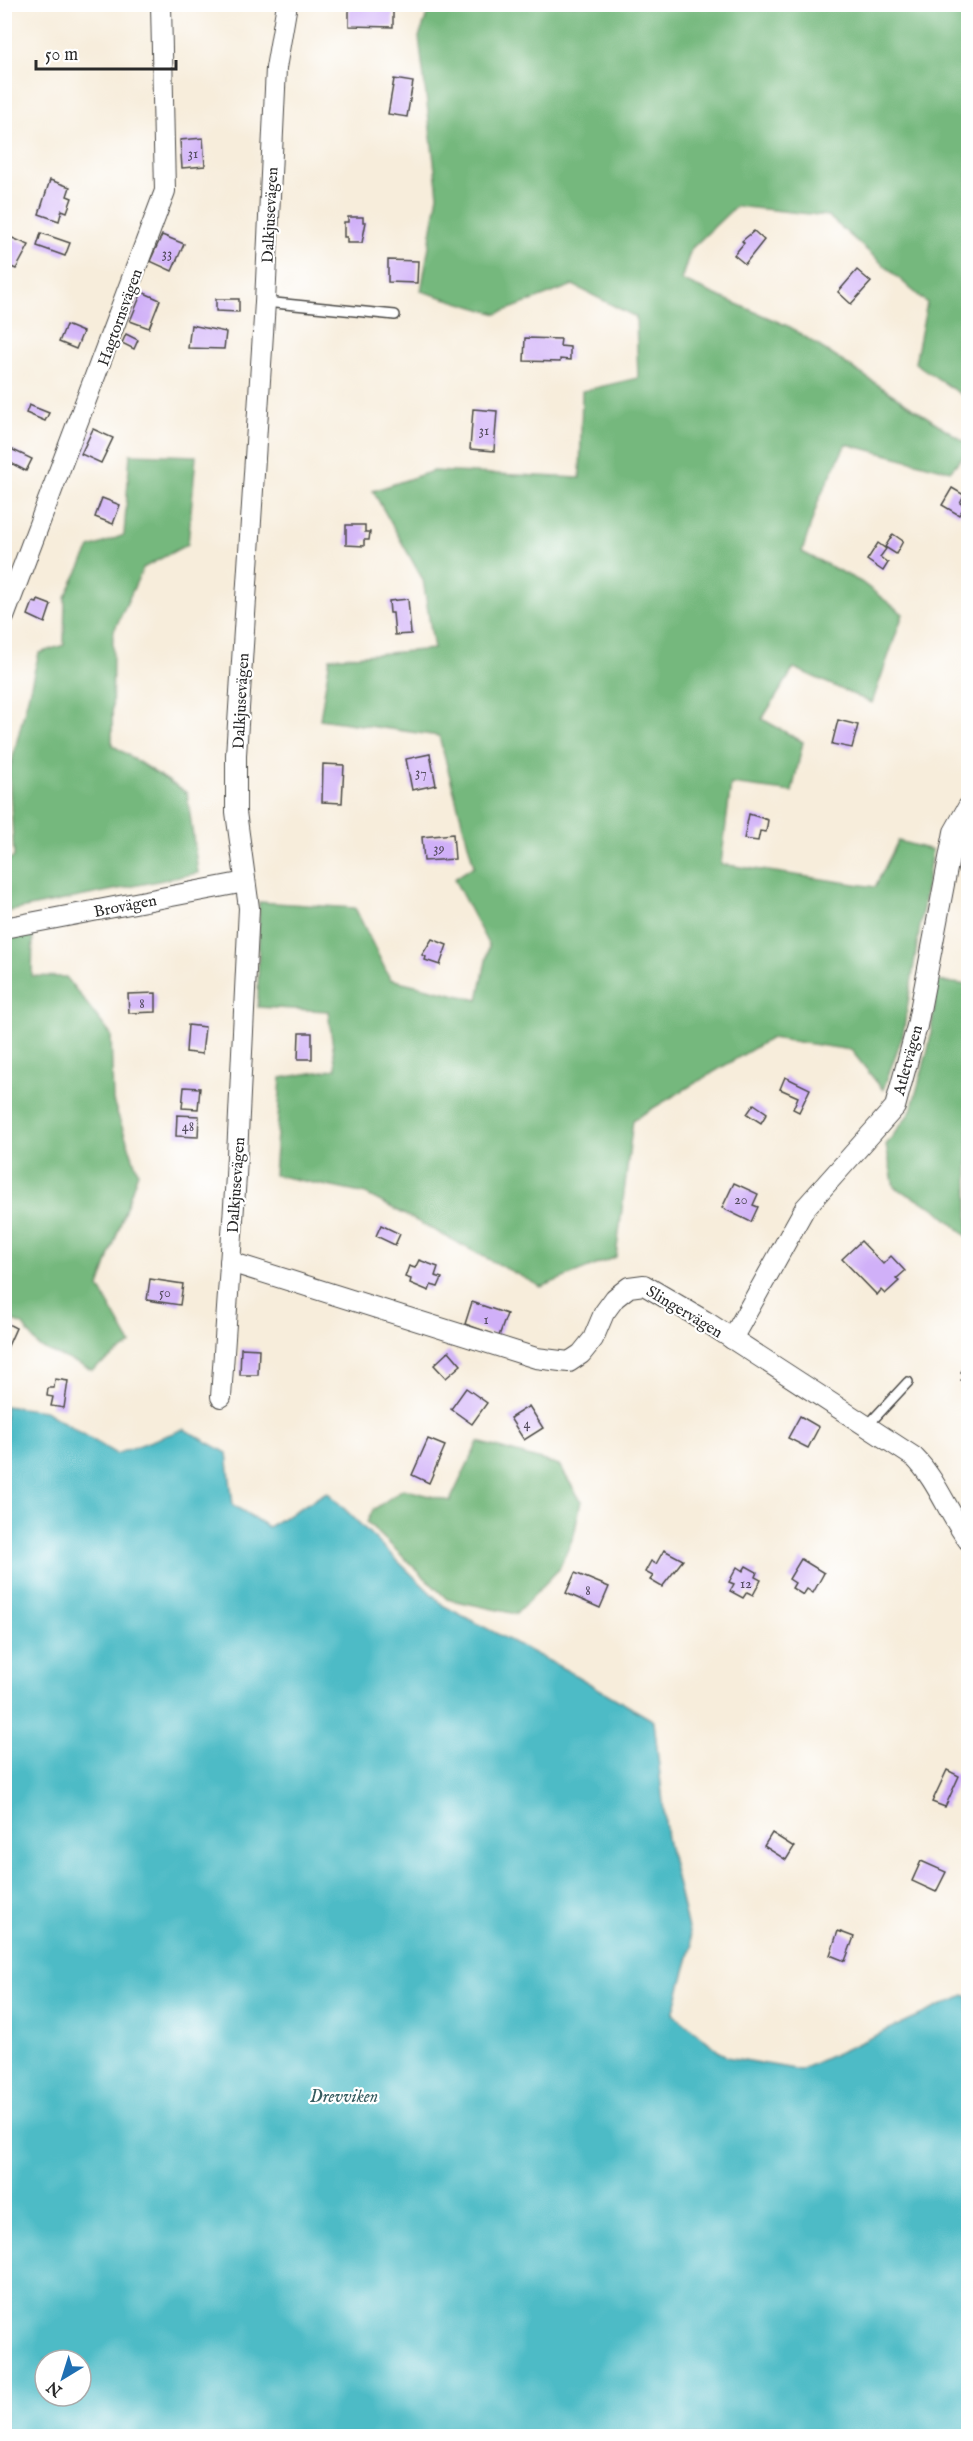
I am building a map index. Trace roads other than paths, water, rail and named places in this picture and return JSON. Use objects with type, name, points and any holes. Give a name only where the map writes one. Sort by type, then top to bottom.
[{"type":"street","name":"Hagtornsvägen","points":[[4,617],[165,191],[161,4]]},
{"type":"street","name":"Dalkjusevägen","points":[[221,1397],[249,908],[236,812],[236,755],[265,302],[276,69],[287,4]]},
{"type":"street","name":"Atletvägen","points":[[732,1339],[805,1208],[895,1107],[917,1026],[954,832],[969,807]]},
{"type":"street","name":"Brovägen","points":[[4,928],[245,882]]},
{"type":"street","name":"Slingervägen","points":[[230,1262],[537,1358],[569,1362],[581,1354],[592,1339],[604,1313],[615,1298],[629,1287],[644,1285],[914,1457],[928,1471],[957,1524],[969,1540]]},
{"type":"lane","points":[[265,302],[395,315]]},
{"type":"lane","points":[[867,1426],[908,1382]]},
{"type":"water","name":"Drevviken","points":[[5,1406],[45,1411],[116,1454],[184,1429],[227,1453],[233,1505],[268,1527],[327,1492],[444,1606],[568,1671],[654,1721],[667,1839],[692,1946],[673,2014],[727,2057],[800,2070],[964,1995],[968,1997],[968,2436],[5,2436]]}]
